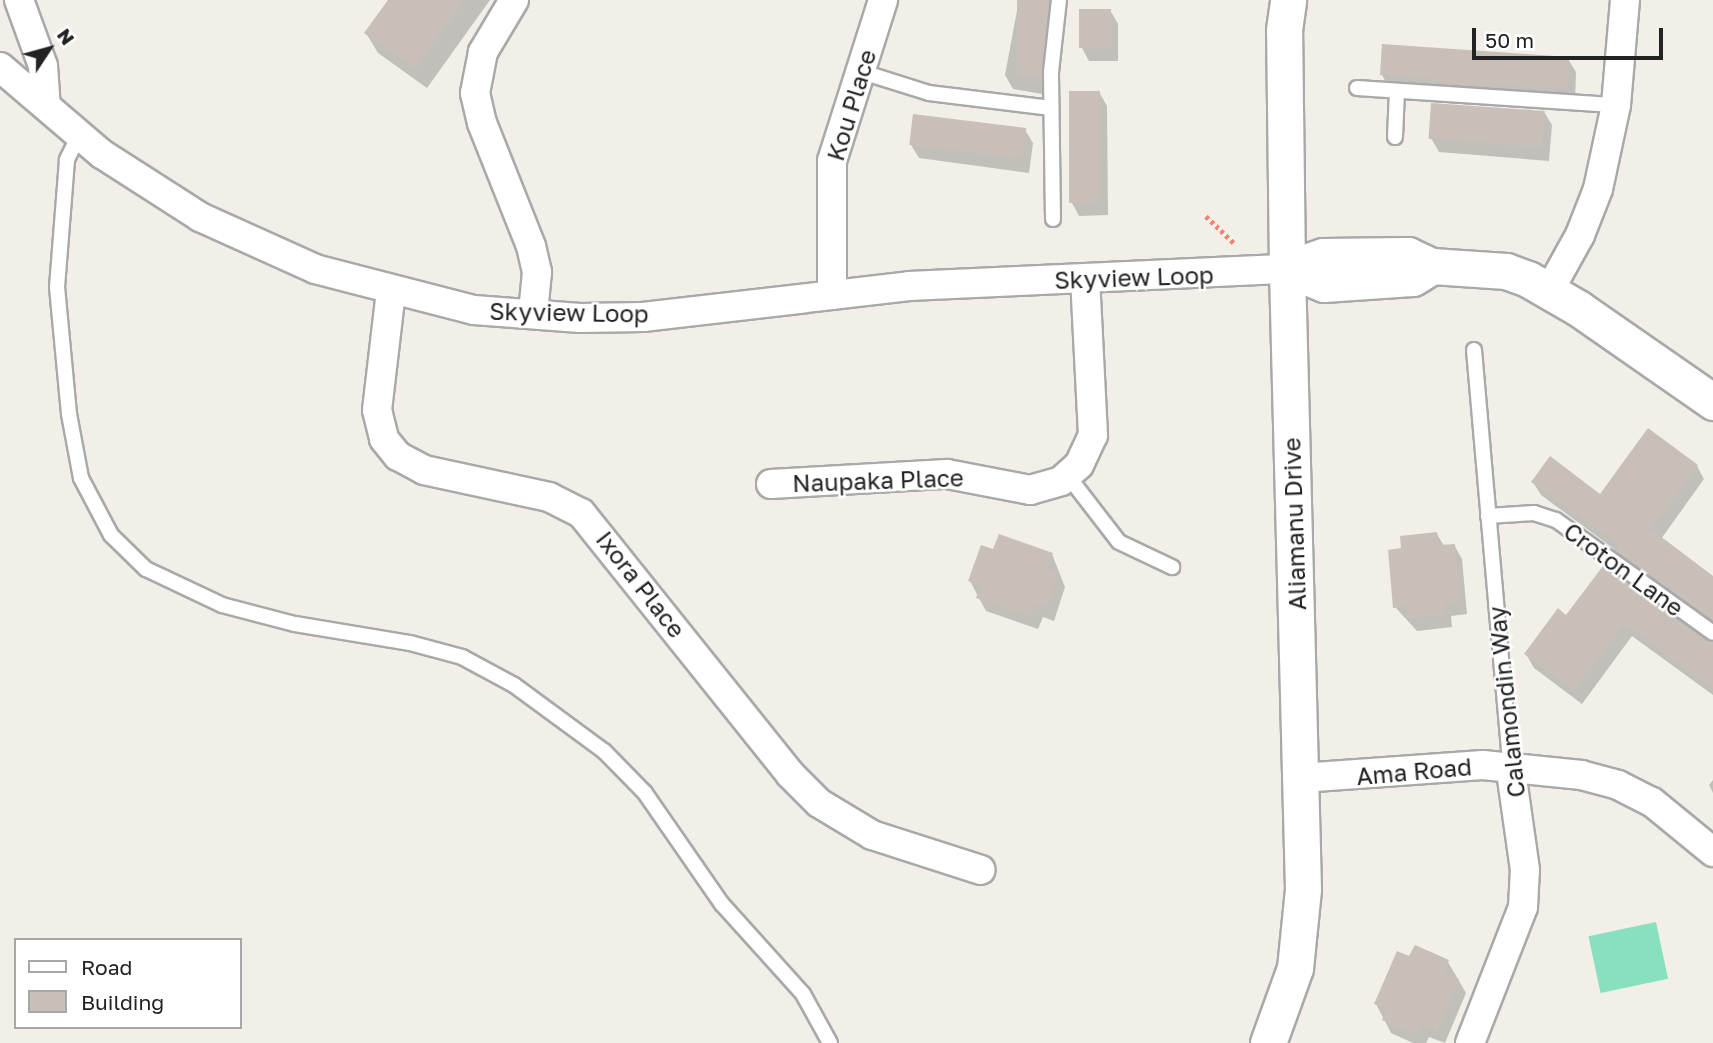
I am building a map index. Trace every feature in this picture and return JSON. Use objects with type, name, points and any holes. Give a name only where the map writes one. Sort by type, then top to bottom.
[{"type":"street","points":[[19,0],[43,66],[46,105]]},
{"type":"street","points":[[514,0],[483,52],[475,93],[482,123],[531,246],[537,272],[533,313]]},
{"type":"street","name":"Kou Place","points":[[832,295],[832,161],[883,0]]},
{"type":"street","name":"Aliamanu Drive","points":[[1268,1043],[1296,968],[1303,890],[1287,269],[1284,30],[1288,0]]},
{"type":"street","points":[[1549,290],[1580,234],[1598,189],[1616,105],[1625,0]]},
{"type":"street","name":"Skyview Loop","points":[[0,66],[79,135],[133,176],[237,236],[315,269],[391,291],[474,310],[643,317],[909,286],[1287,269]]},
{"type":"street","points":[[1287,269],[1323,256],[1408,255],[1432,266],[1506,271],[1549,290],[1713,402]]},
{"type":"street","points":[[1068,476],[1084,458],[1093,435],[1085,279]]},
{"type":"street","name":"Ixora Place","points":[[391,291],[377,411],[384,439],[398,456],[424,470],[549,497],[581,513],[790,774],[819,803],[872,835],[981,870]]},
{"type":"street","name":"Naupaka Place","points":[[771,484],[955,474],[1030,490],[1068,476]]},
{"type":"street","name":"Ama Road","points":[[1301,778],[1510,765],[1618,785],[1652,802],[1713,852]]},
{"type":"street","name":"Calamondin Way","points":[[1470,1043],[1523,907],[1525,870],[1510,765]]},
{"type":"lane","points":[[1053,219],[1051,55],[1059,0]]},
{"type":"lane","points":[[859,71],[929,93],[1051,108]]},
{"type":"lane","points":[[1357,88],[1616,105]]},
{"type":"lane","points":[[1395,137],[1397,91]]},
{"type":"lane","points":[[79,135],[67,160],[57,287],[69,414],[81,478],[111,534],[146,569],[222,605],[295,624],[423,646],[462,657],[514,685],[604,751],[645,793],[722,904],[803,994],[830,1043]]},
{"type":"lane","name":"Calamondin Way","points":[[1474,351],[1510,765]]},
{"type":"lane","points":[[1068,476],[1119,542],[1172,567]]},
{"type":"lane","name":"Croton Lane","points":[[1488,516],[1534,513],[1556,520],[1713,633]]},
{"type":"path","points":[[1206,216],[1228,240]]},
{"type":"green space","points":[[1656,922],[1668,979],[1601,993],[1589,936]]},
{"type":"building","points":[[388,0],[464,0],[415,69],[364,33]]},
{"type":"building","points":[[1017,0],[1049,0],[1049,77],[1017,77]]},
{"type":"building","points":[[1079,9],[1111,9],[1111,48],[1079,48]]},
{"type":"building","points":[[1382,44],[1569,57],[1568,89],[1433,83],[1433,79],[1380,75]]},
{"type":"building","points":[[1069,91],[1100,91],[1100,203],[1069,203]]},
{"type":"building","points":[[1431,103],[1545,111],[1542,147],[1428,139]]},
{"type":"building","points":[[913,114],[1026,128],[1022,159],[909,145]]},
{"type":"building","points":[[1648,428],[1698,465],[1651,529],[1713,576],[1713,621],[1614,550],[1618,545],[1531,482],[1550,456],[1600,494]]},
{"type":"building","points":[[1437,532],[1439,545],[1455,544],[1461,601],[1444,603],[1445,614],[1407,618],[1406,606],[1393,608],[1388,550],[1401,548],[1400,536]]},
{"type":"building","points":[[999,534],[1053,553],[1048,568],[1059,572],[1046,608],[1035,604],[1031,617],[976,598],[981,585],[968,581],[981,545],[993,549]]},
{"type":"building","points":[[1603,566],[1713,643],[1713,689],[1624,624],[1574,691],[1524,654],[1558,608],[1566,615]]},
{"type":"building","points":[[1415,945],[1449,960],[1444,972],[1459,979],[1437,1032],[1421,1025],[1417,1036],[1382,1020],[1387,1009],[1374,1004],[1397,951],[1409,956]]}]
